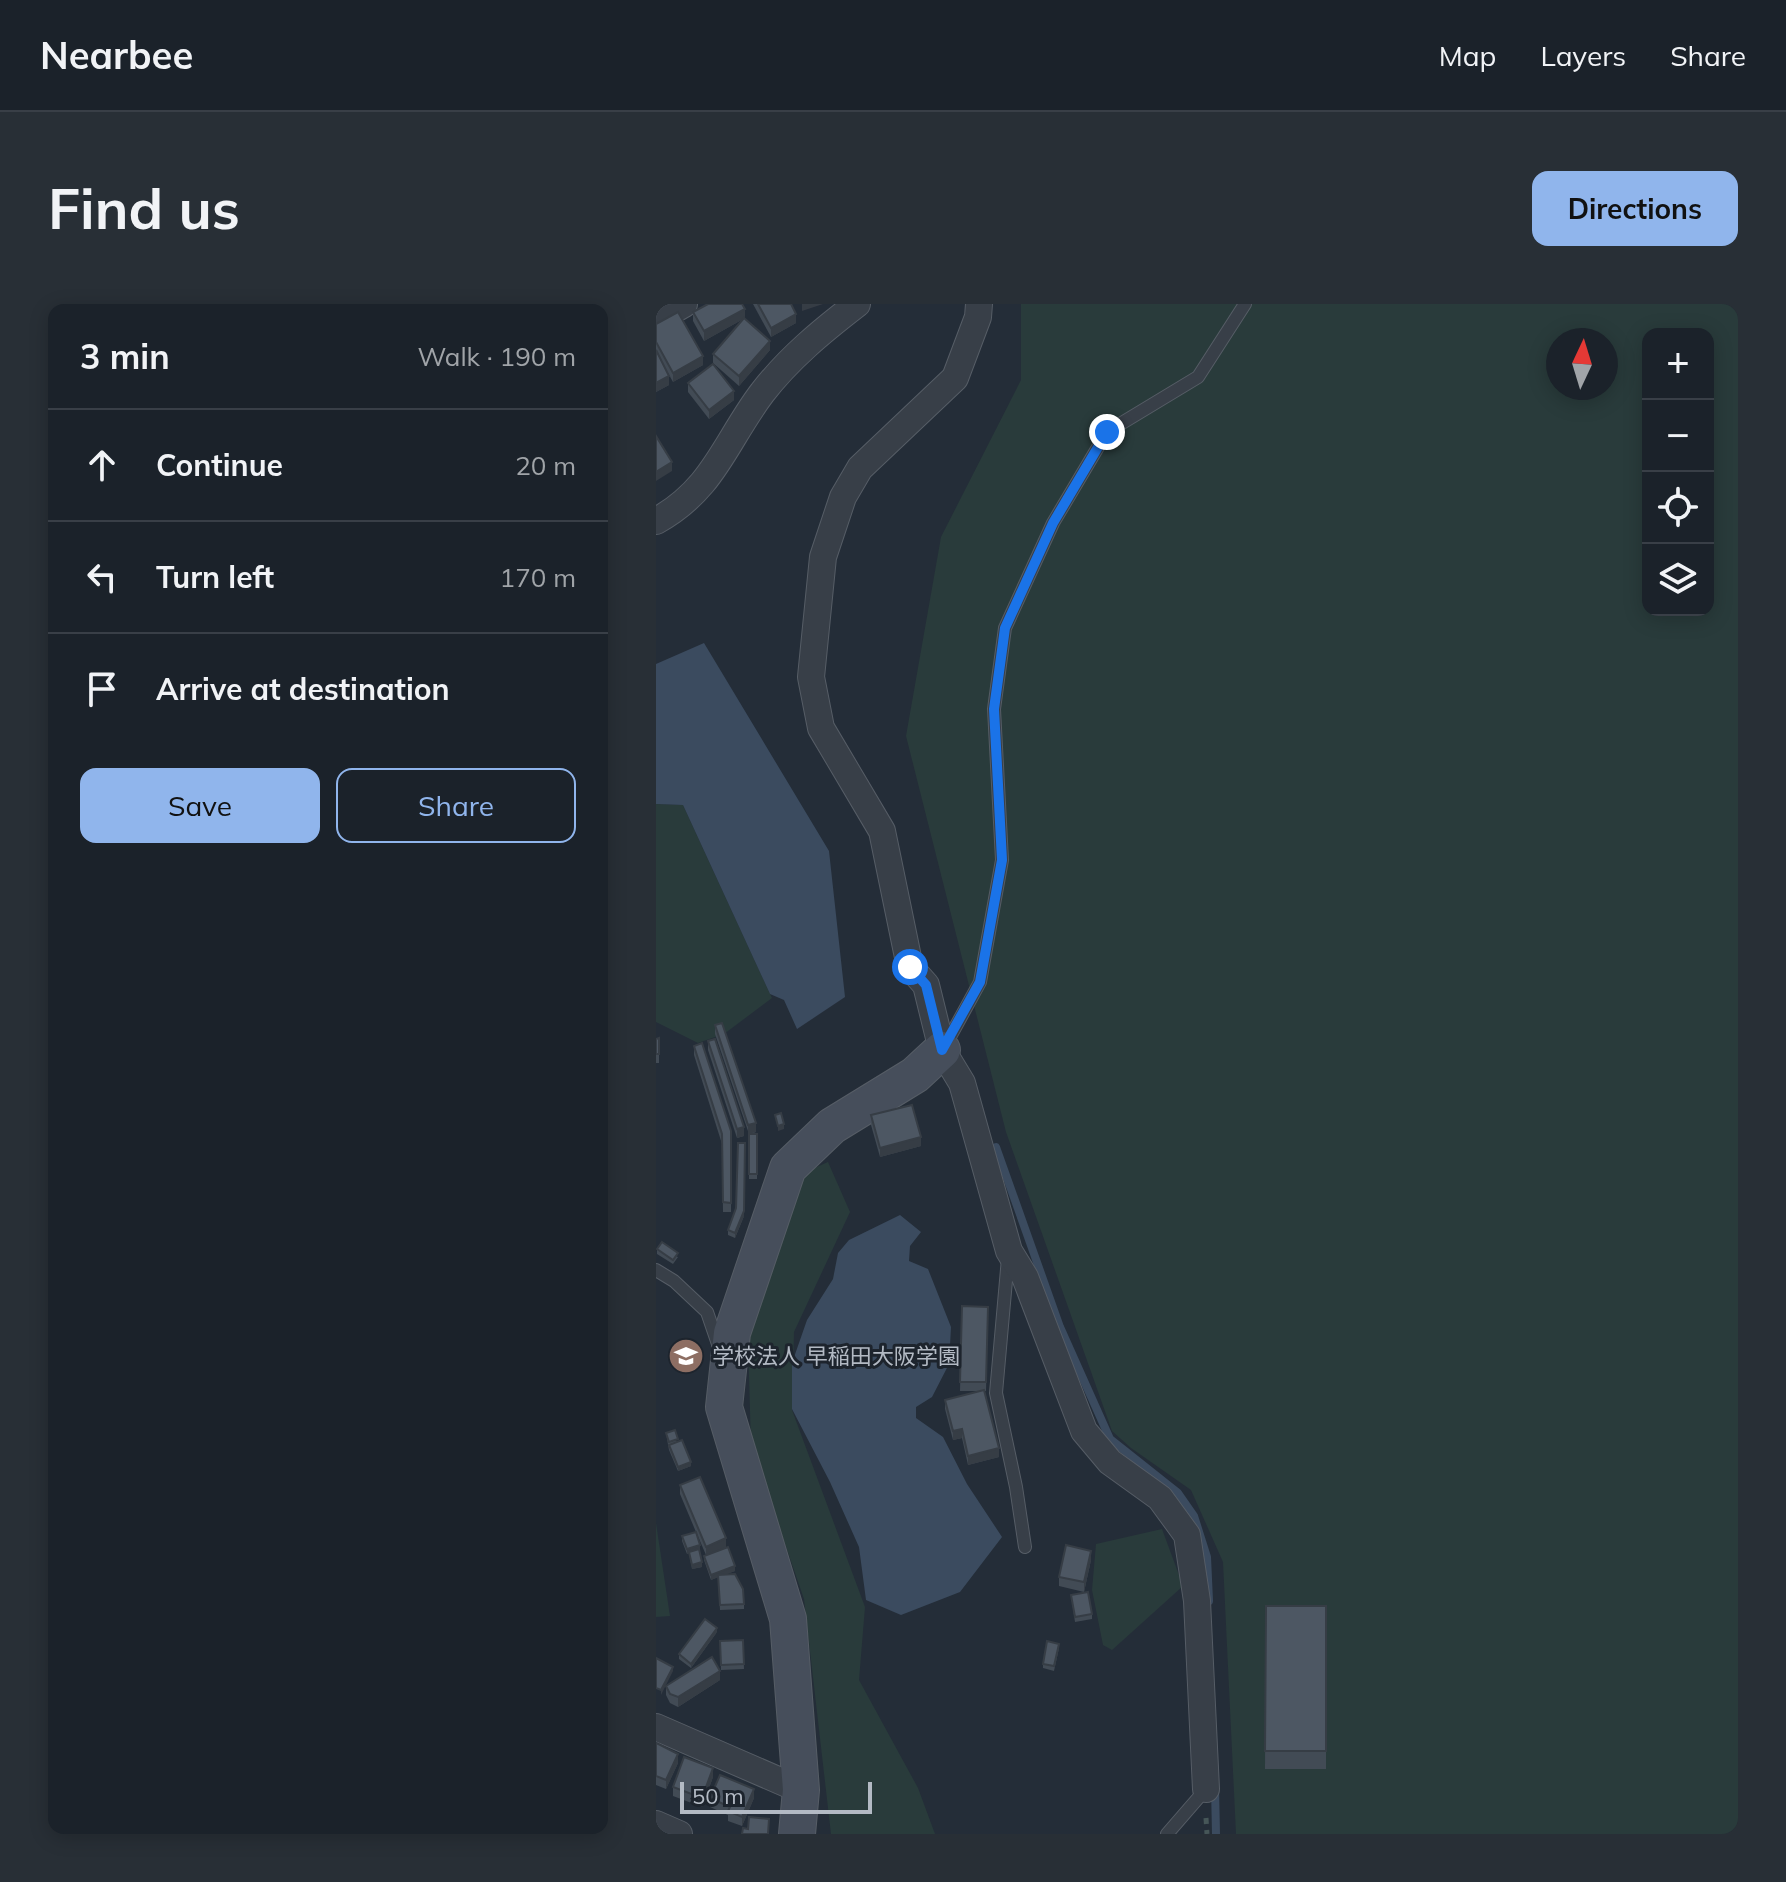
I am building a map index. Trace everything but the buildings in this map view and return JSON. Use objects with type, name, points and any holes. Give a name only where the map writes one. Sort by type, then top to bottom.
[{"type":"street","points":[[656,320],[684,304]]},
{"type":"street","points":[[656,521],[679,508],[713,472],[761,394],[806,343],[857,304]]},
{"type":"street","points":[[979,304],[978,317],[955,378],[860,468],[843,497],[823,557],[811,677],[821,728],[882,831],[910,967],[926,985],[942,1050],[962,1083],[1009,1251],[1025,1277],[1084,1431],[1110,1462],[1160,1498],[1187,1535],[1197,1601],[1206,1789]]},
{"type":"street","points":[[797,1834],[801,1790],[788,1619],[724,1407],[732,1333],[788,1168],[832,1126],[915,1075],[942,1050]]},
{"type":"street","points":[[656,1727],[801,1790]]},
{"type":"street","points":[[656,1824],[679,1834]]},
{"type":"lane","points":[[942,1050],[980,982],[1002,860],[994,709],[1005,628],[1053,523],[1107,432],[1198,377],[1245,304]]},
{"type":"lane","points":[[1009,1251],[996,1393],[1025,1547]]},
{"type":"lane","points":[[656,1270],[674,1281],[707,1312],[728,1372]]},
{"type":"lane","points":[[1167,1834],[1206,1789]]},
{"type":"shaded area","points":[[1021,304],[1738,304],[1738,1834],[1236,1834],[1223,1562],[1191,1490],[1112,1431],[1006,1132],[906,736],[941,537],[1021,380]]},
{"type":"shaded area","points":[[656,804],[683,805],[772,998],[724,1034],[698,1043],[656,1022]]},
{"type":"shaded area","points":[[828,1162],[850,1212],[794,1332],[792,1410],[865,1607],[859,1680],[918,1788],[935,1834],[831,1834],[804,1599],[751,1445],[748,1342],[803,1173]]},
{"type":"shaded area","points":[[656,1523],[670,1616],[656,1617]]},
{"type":"shaded area","points":[[1162,1529],[1183,1586],[1112,1650],[1103,1645],[1092,1590],[1096,1544]]},
{"type":"water","points":[[704,643],[829,851],[845,997],[797,1029],[784,1000],[770,994],[683,805],[656,804],[656,664]]},
{"type":"water","points":[[900,1215],[921,1232],[910,1246],[909,1261],[928,1269],[951,1327],[949,1364],[932,1397],[916,1407],[916,1418],[943,1437],[967,1484],[1002,1537],[960,1592],[901,1615],[866,1600],[859,1547],[792,1409],[792,1363],[807,1320],[833,1279],[838,1253],[849,1240]]},
{"type":"waterway","points":[[996,1147],[1060,1327],[1110,1439],[1178,1493],[1194,1516],[1207,1557],[1209,1601]]},
{"type":"waterway","points":[[1215,1787],[1216,1834]]},
{"type":"place","name":"学校法人 早稲田大阪学園","points":[[686,1356]]},
{"type":"route","points":[[910,967],[926,985],[942,1050],[980,982],[1002,860],[994,709],[1005,628],[1053,523],[1107,432]]}]
